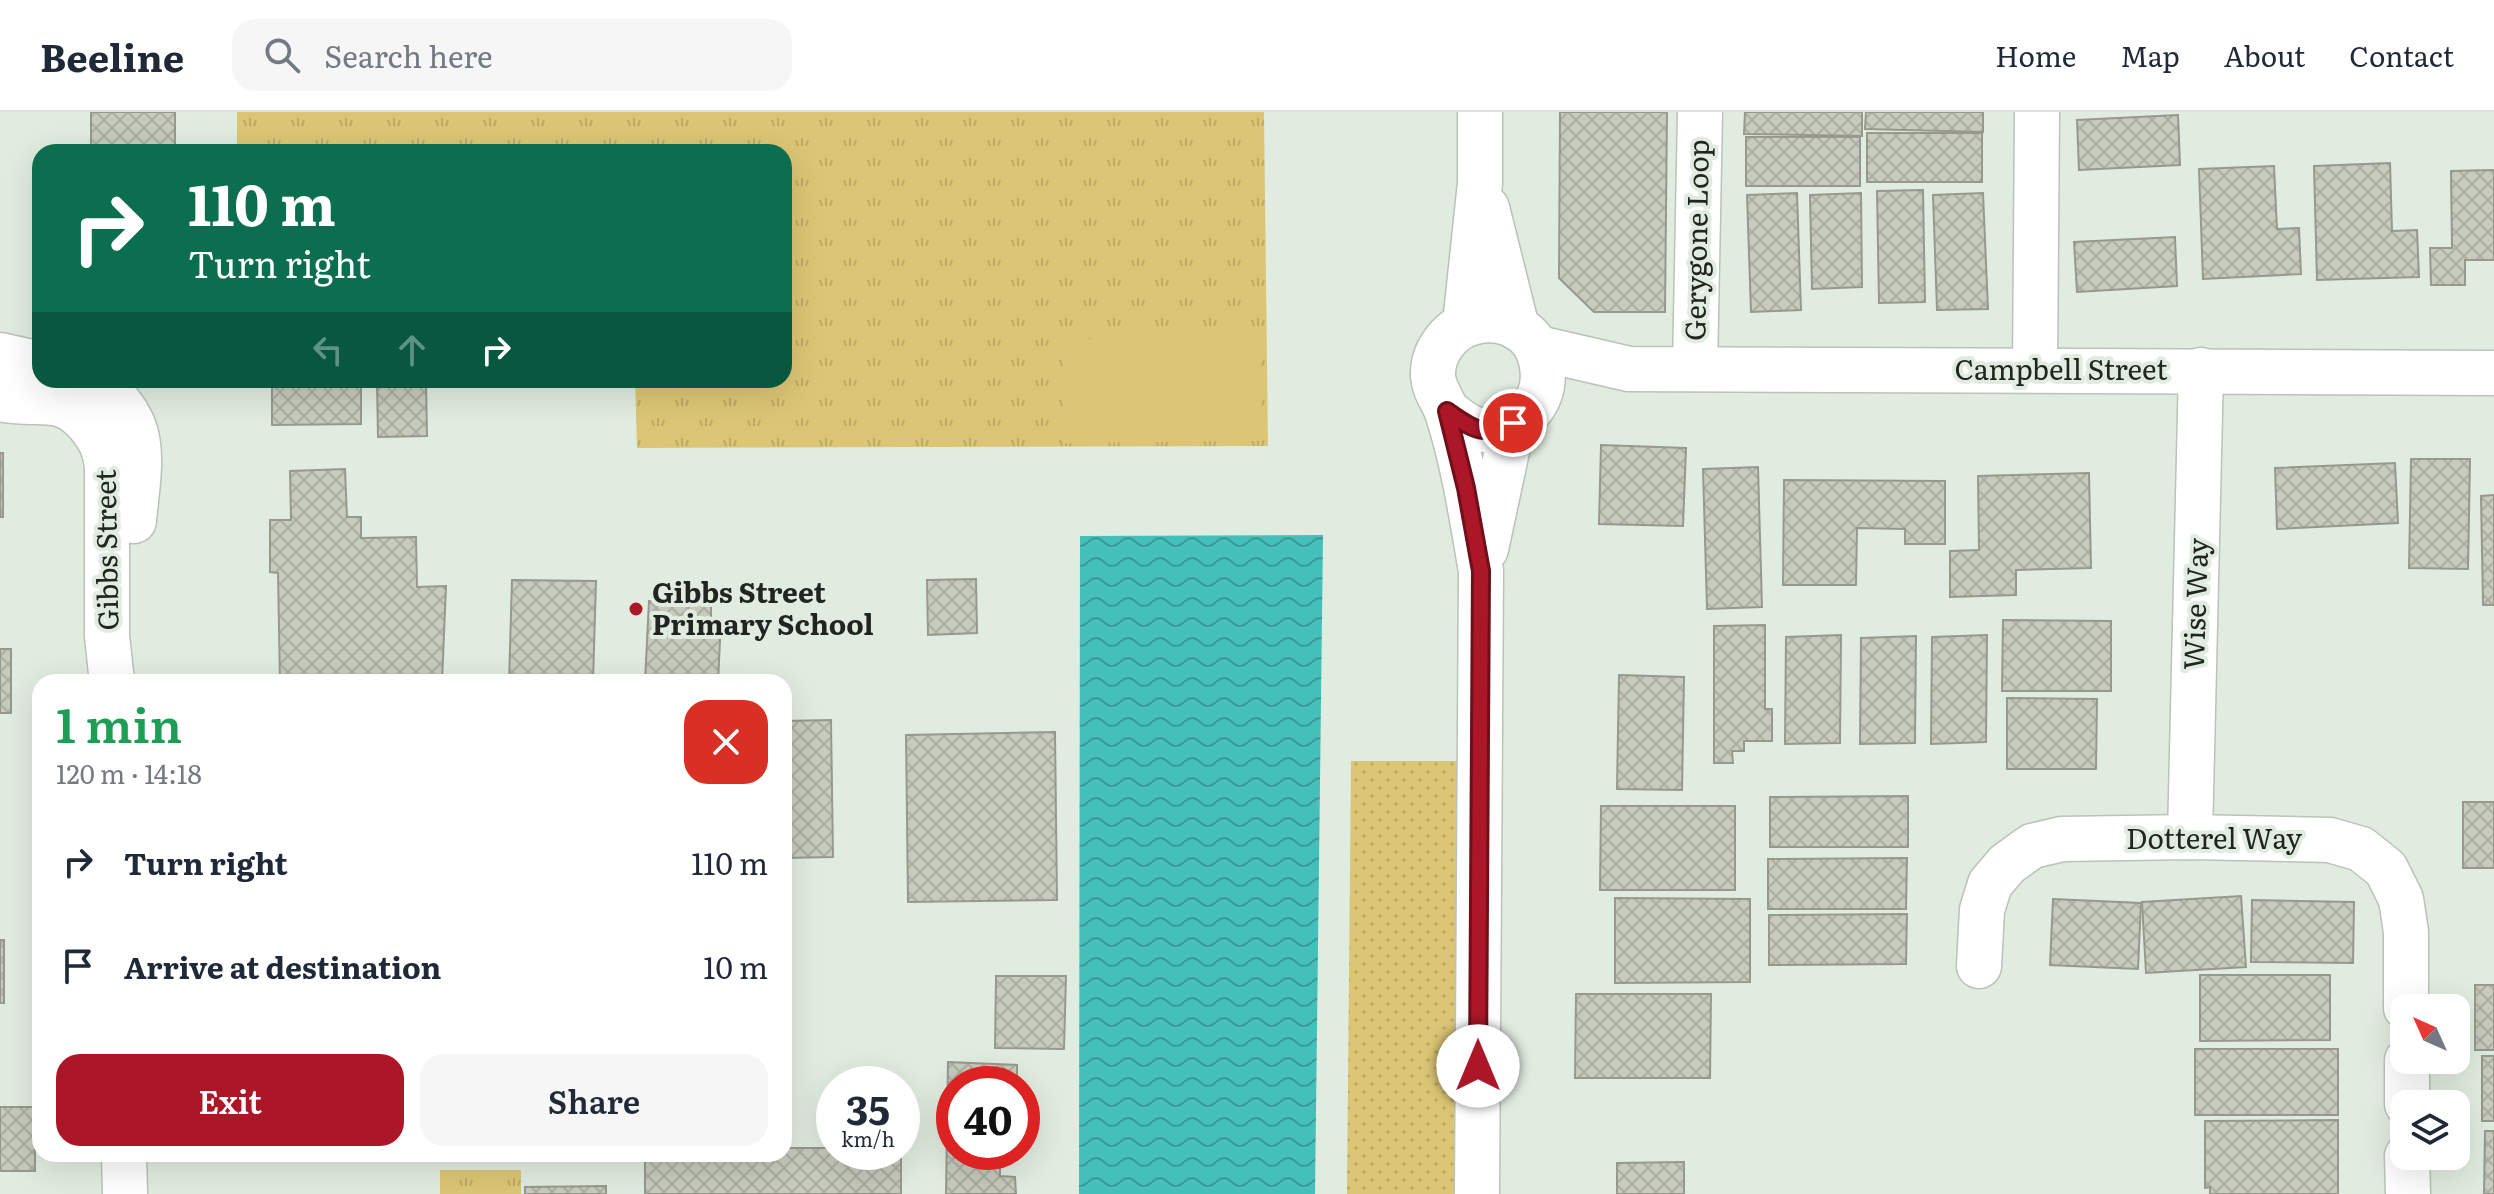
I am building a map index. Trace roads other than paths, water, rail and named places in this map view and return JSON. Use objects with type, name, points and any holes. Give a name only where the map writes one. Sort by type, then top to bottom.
[{"type":"street","points":[[1465,324],[1480,183],[1480,112]]},
{"type":"street","name":"Gerygone Loop","points":[[1695,369],[1700,112]]},
{"type":"street","points":[[2035,369],[2037,112]]},
{"type":"street","points":[[1480,183],[1527,338]]},
{"type":"street","points":[[1477,1194],[1481,571],[1466,488],[1447,411],[1438,397],[1433,376],[1435,361],[1447,337],[1465,324],[1486,320],[1509,323],[1527,338],[1543,362],[1526,410],[1481,571]]},
{"type":"street","name":"Campbell Street","points":[[1527,338],[1629,369],[2494,373]]},
{"type":"street","points":[[0,355],[32,362]]},
{"type":"street","name":"Campbell Street","points":[[1526,410],[1629,369]]},
{"type":"street","name":"Wise Way","points":[[2190,837],[2201,370]]},
{"type":"street","name":"Gibbs Street","points":[[105,388],[133,426],[137,450],[125,674]]},
{"type":"street","name":"Gibbs Street","points":[[0,399],[71,407],[86,421],[104,446],[107,466],[107,636],[111,674]]},
{"type":"street","points":[[1447,411],[1471,428],[1493,431],[1526,410]]},
{"type":"street","name":"Dotterel Way","points":[[1979,966],[1982,910],[1990,884],[2007,864],[2032,846],[2062,839],[2190,837],[2330,840],[2361,849],[2386,869],[2401,899],[2406,932],[2406,994]]},
{"type":"street","points":[[124,1162],[125,1194]]},
{"type":"street","points":[[2407,1170],[2408,1194]]},
{"type":"water","points":[[1323,535],[1315,1194],[1079,1194],[1080,536]]},
{"type":"place","name":"Gibbs Street Primary School","points":[[636,609]]}]
